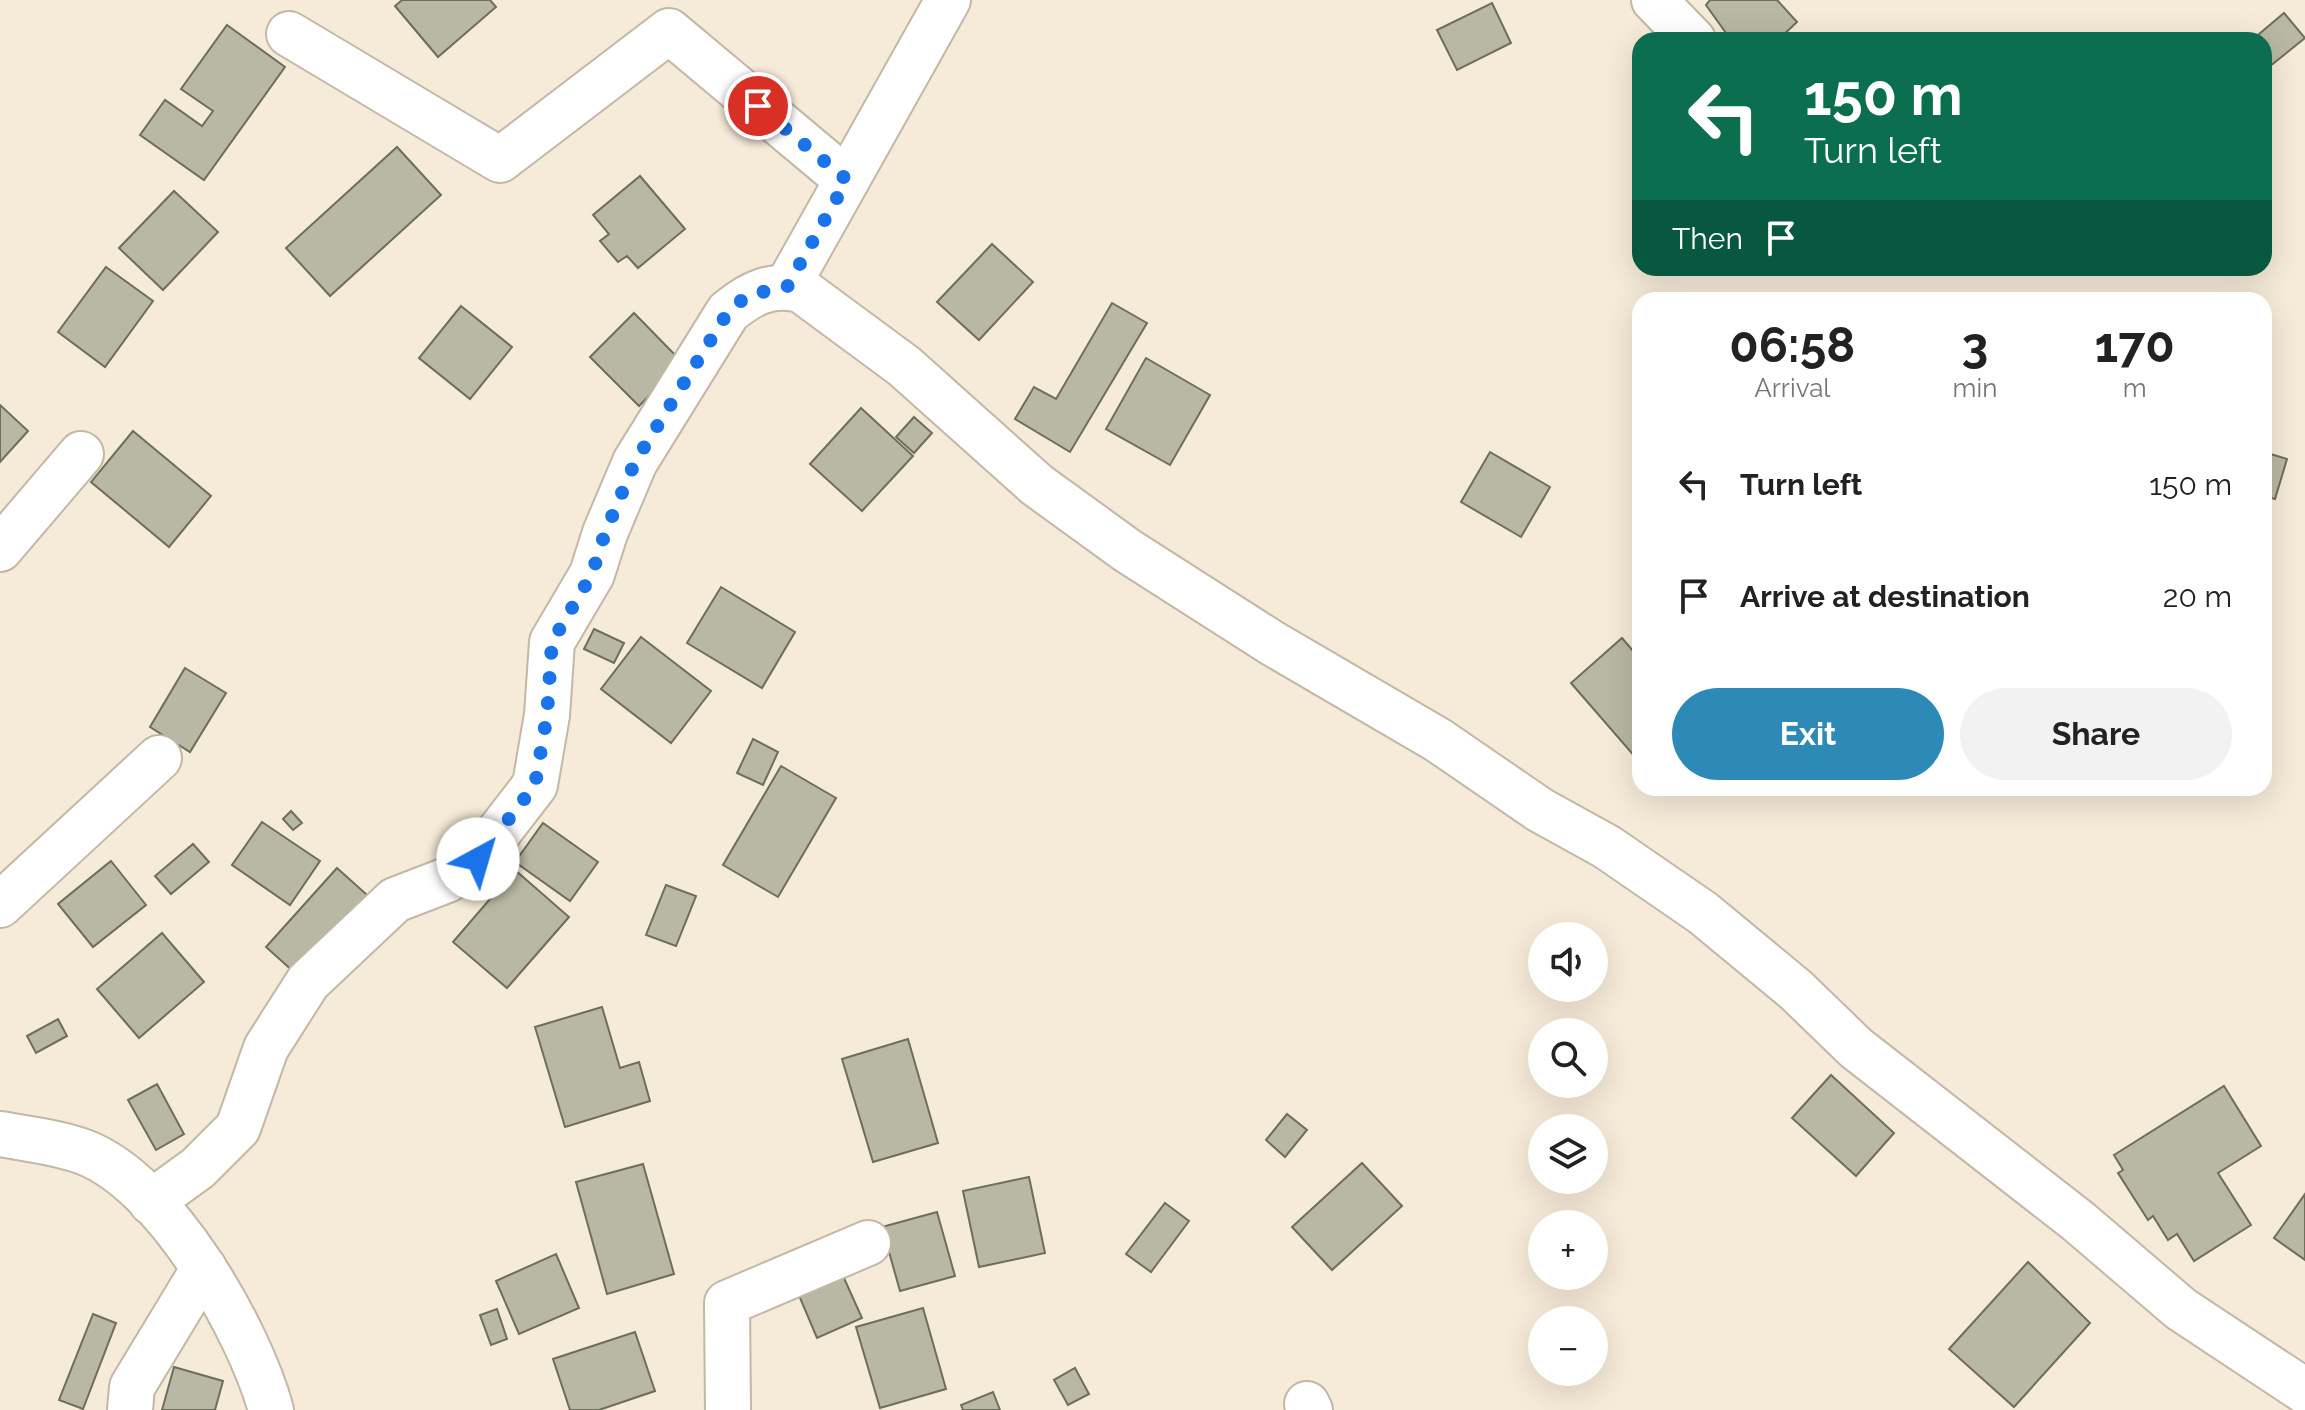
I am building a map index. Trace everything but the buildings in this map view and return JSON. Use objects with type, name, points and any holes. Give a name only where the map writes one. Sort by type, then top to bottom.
[{"type":"street","points":[[787,287],[948,0]]},
{"type":"street","points":[[1654,0],[1685,32]]},
{"type":"street","points":[[289,34],[500,160],[669,31],[847,180]]},
{"type":"street","points":[[151,1202],[198,1168],[238,1128],[266,1048],[308,982],[395,900],[447,880],[478,859],[535,785],[547,715],[552,642],[592,574],[605,533],[635,462],[728,312],[748,295],[787,287],[801,290],[904,366],[1037,485],[1128,551],[1272,643],[1438,740],[1703,913],[1796,990],[1856,1048],[2078,1221],[2181,1309],[2305,1391]]},
{"type":"street","points":[[0,549],[81,454]]},
{"type":"street","points":[[0,905],[159,758]]},
{"type":"street","points":[[0,1134],[86,1153],[118,1172],[151,1202],[204,1268],[227,1306],[271,1410]]},
{"type":"street","points":[[728,1410],[727,1303],[868,1243]]},
{"type":"street","points":[[130,1410],[132,1387],[204,1268]]},
{"type":"route","points":[[478,859],[535,785],[547,715],[552,642],[592,574],[605,533],[635,462],[709,338],[728,312],[748,295],[787,287],[847,180],[758,106]]}]
